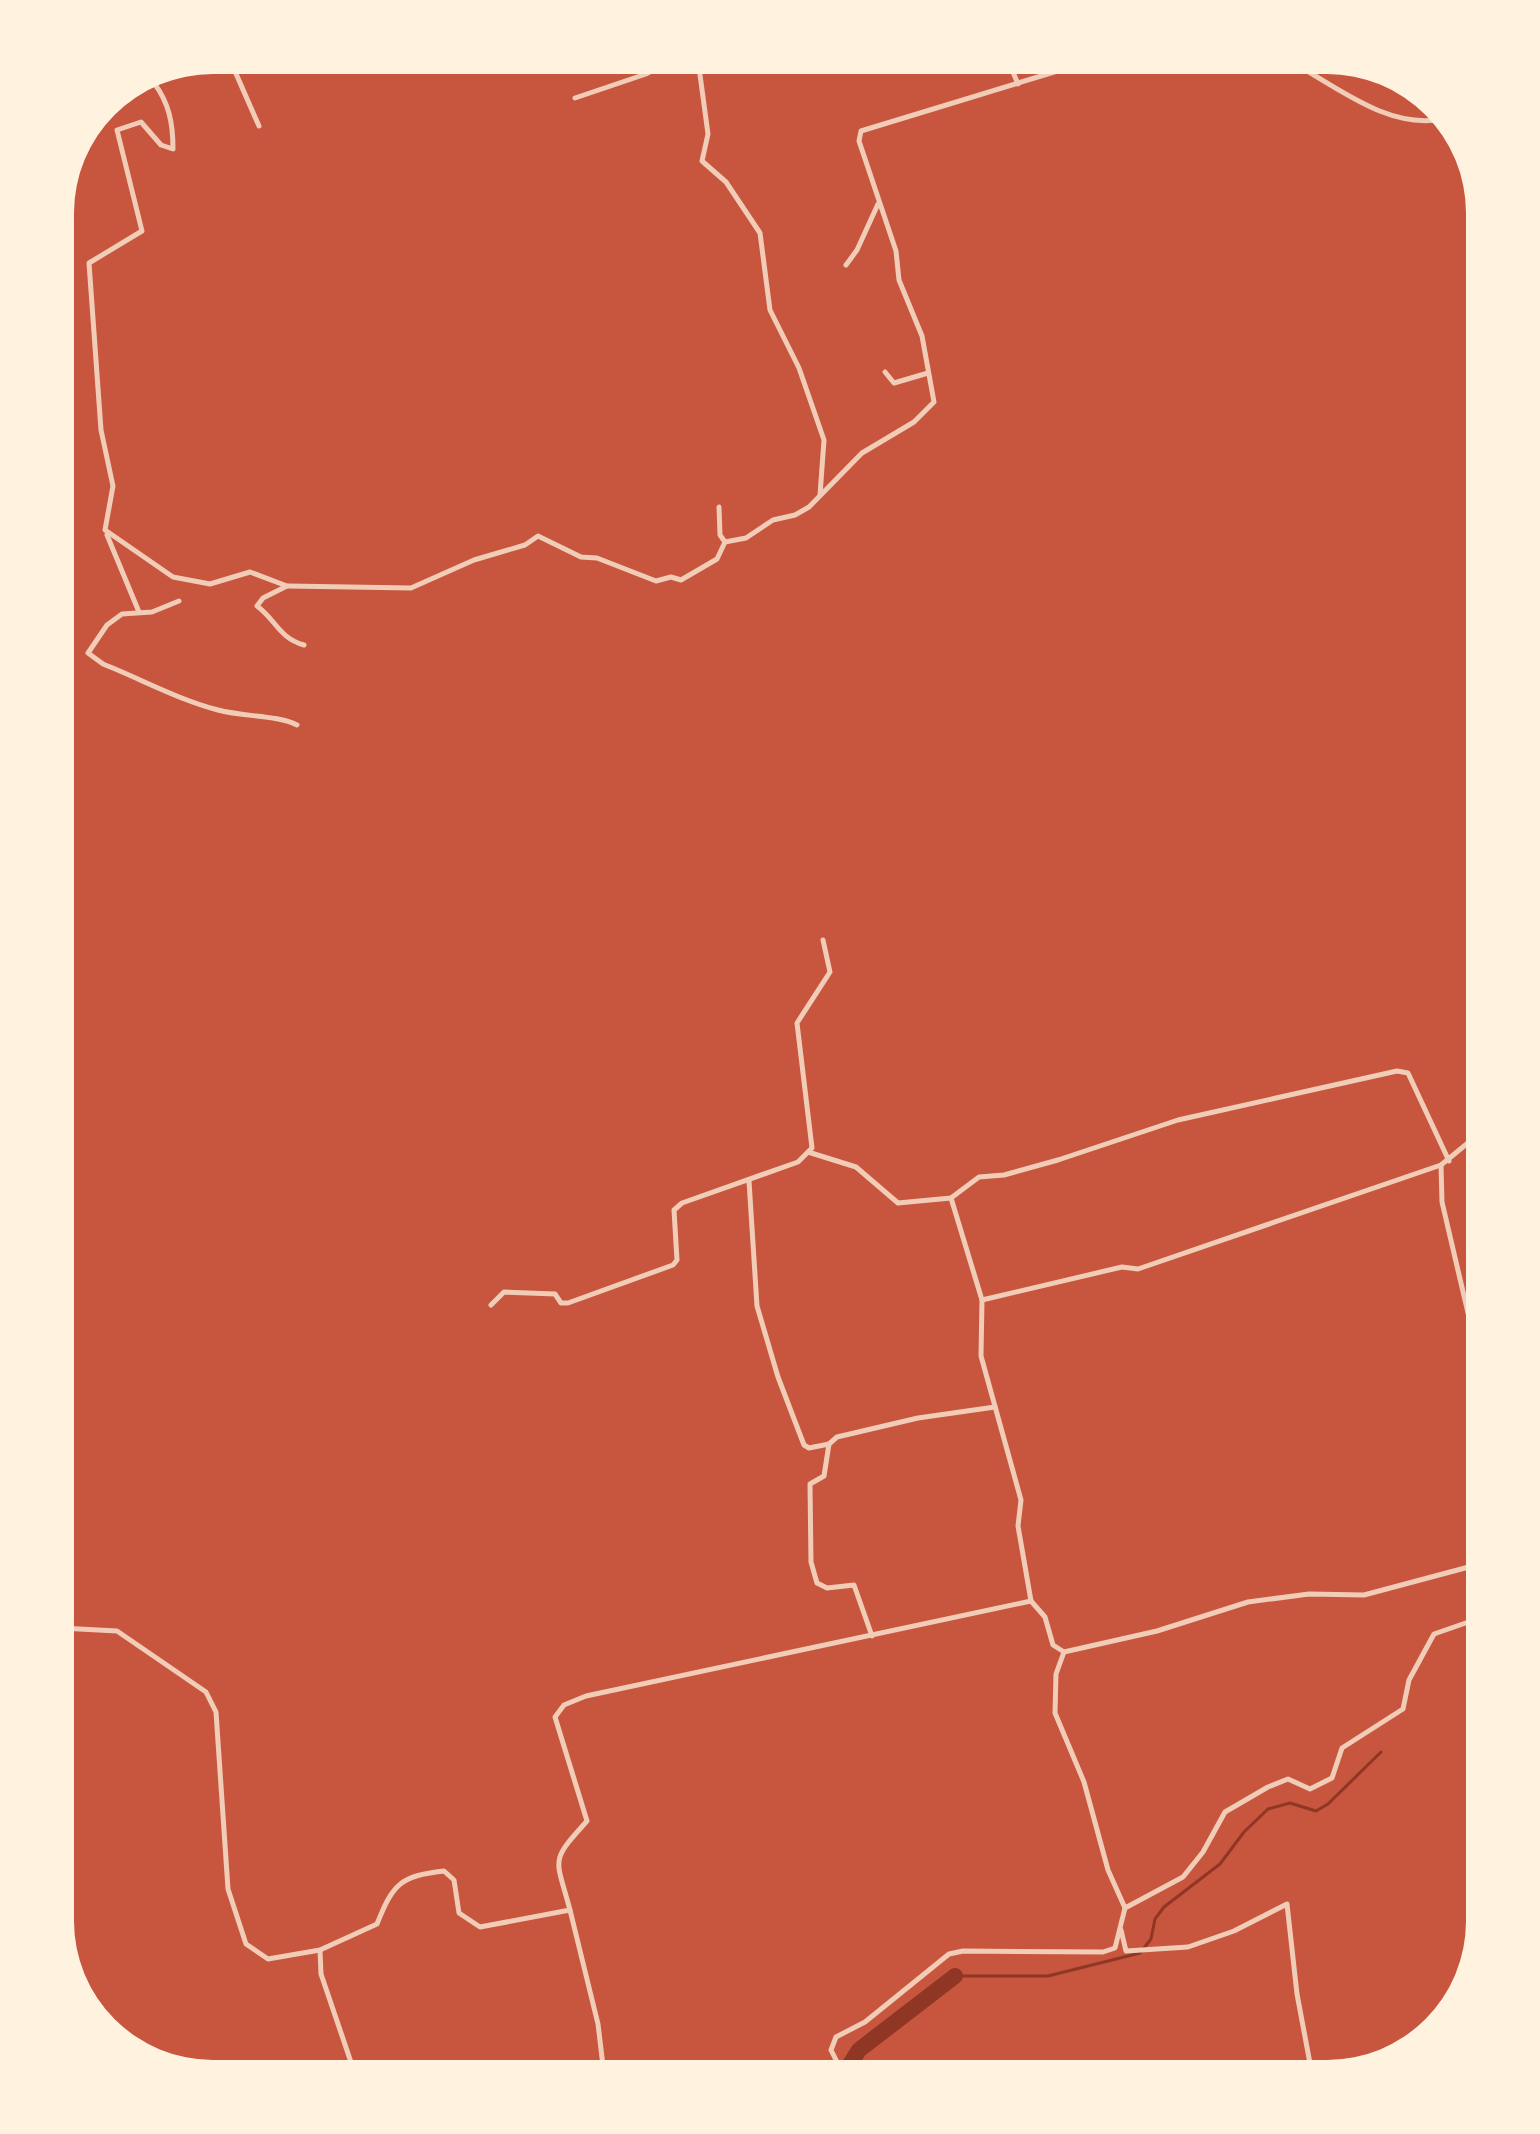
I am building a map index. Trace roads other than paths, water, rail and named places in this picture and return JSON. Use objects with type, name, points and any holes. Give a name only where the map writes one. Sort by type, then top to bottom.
[{"type":"street","points":[[236,74],[259,126]]},
{"type":"street","points":[[575,98],[646,74]]},
{"type":"street","points":[[700,74],[708,134],[702,161],[726,182],[760,233],[770,310],[799,368],[824,440],[825,463],[820,496]]},
{"type":"street","points":[[1014,74],[1018,84]]},
{"type":"street","points":[[725,542],[746,538],[773,520],[795,515],[820,496],[862,453],[914,422],[934,402],[922,336],[899,280],[896,251],[859,141],[861,131],[1049,74]]},
{"type":"street","points":[[1312,74],[1386,116],[1429,119]]},
{"type":"street","points":[[139,612],[105,530],[113,486],[101,430],[89,263],[142,231],[117,130],[141,122],[161,145],[173,149],[173,124],[157,87]]},
{"type":"street","points":[[846,265],[857,250],[878,203]]},
{"type":"street","points":[[885,372],[894,383],[928,373]]},
{"type":"street","points":[[719,507],[720,535],[725,542]]},
{"type":"street","points":[[105,530],[173,577],[210,584],[250,572],[287,586],[411,588],[474,560],[525,545],[538,536],[581,557],[597,558],[656,581],[671,577],[681,580],[717,559],[725,542]]},
{"type":"street","points":[[287,586],[263,598],[257,606],[269,614],[273,627],[288,641],[304,645]]},
{"type":"street","points":[[179,601],[152,612],[122,614],[112,621],[88,653],[103,664],[213,709],[259,720],[284,718],[297,725]]},
{"type":"street","points":[[491,1305],[504,1292],[541,1291],[555,1294],[561,1303],[568,1303],[673,1265],[677,1260],[674,1210],[682,1203],[798,1162],[812,1148],[797,1023],[830,972],[823,940]]},
{"type":"street","points":[[808,1152],[856,1167],[884,1187],[898,1203],[951,1198],[979,1177],[1004,1175],[1058,1160],[1178,1120],[1397,1071],[1408,1073],[1449,1161]]},
{"type":"street","points":[[982,1300],[1122,1267],[1138,1269],[1441,1165],[1466,1146]]},
{"type":"street","points":[[1441,1165],[1442,1202],[1466,1304]]},
{"type":"street","points":[[749,1181],[757,1306],[778,1377],[804,1445],[809,1448],[829,1444],[837,1437],[918,1418],[995,1407]]},
{"type":"street","points":[[951,1198],[982,1300],[981,1356],[1021,1500],[1018,1526],[1031,1601],[1045,1617],[1053,1645],[1064,1652],[1157,1631],[1248,1602],[1309,1594],[1364,1595],[1466,1568]]},
{"type":"street","points":[[829,1444],[824,1476],[810,1484],[811,1562],[817,1583],[827,1588],[854,1585],[872,1636]]},
{"type":"street","points":[[602,2060],[598,2024],[557,1863],[560,1851],[587,1821],[555,1717],[564,1705],[625,1687],[1031,1601]]},
{"type":"street","points":[[1125,1908],[1183,1877],[1203,1852],[1225,1812],[1288,1779],[1310,1789],[1332,1778],[1342,1748],[1403,1709],[1409,1680],[1434,1634],[1466,1623]]},
{"type":"street","points":[[74,1629],[117,1631],[206,1692],[216,1712],[228,1889],[246,1944],[268,1959],[320,1950],[377,1924],[390,1891],[412,1874],[444,1871],[454,1880],[459,1913],[480,1927],[570,1910]]},
{"type":"street","points":[[836,2060],[831,2050],[836,2037],[865,2022],[949,1954],[1103,1952],[1115,1948],[1125,1908],[1108,1870],[1084,1782],[1055,1713],[1056,1674],[1064,1652]]},
{"type":"street","points":[[1120,1926],[1126,1951],[1188,1947],[1234,1931],[1287,1904],[1297,1994],[1309,2060]]},
{"type":"street","points":[[320,1950],[321,1974],[350,2060]]},
{"type":"waterway","points":[[955,1976],[1048,1976],[1140,1953],[1151,1939],[1155,1919],[1164,1907],[1220,1864],[1244,1832],[1268,1809],[1290,1803],[1316,1811],[1328,1804],[1381,1752]]},
{"type":"waterway","points":[[853,2060],[859,2050],[955,1976]]}]
